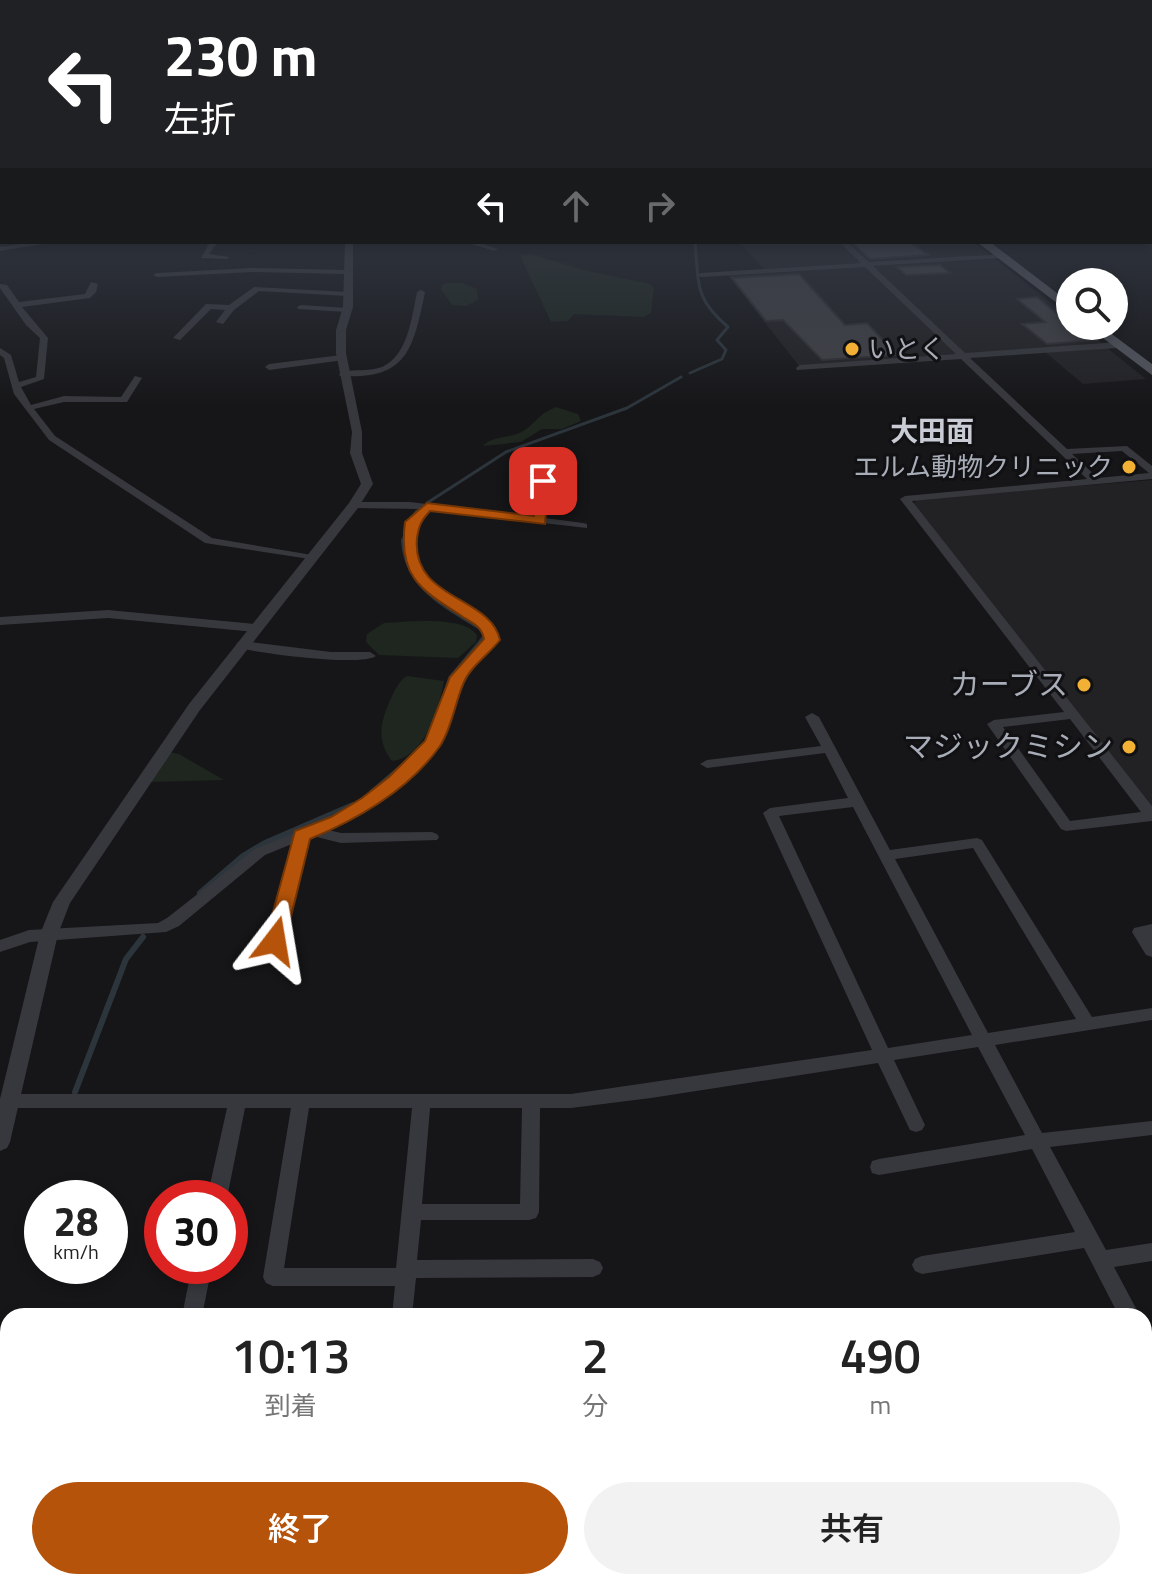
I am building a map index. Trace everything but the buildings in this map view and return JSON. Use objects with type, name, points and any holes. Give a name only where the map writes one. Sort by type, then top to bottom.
[{"type":"main road","points":[[1006,260],[1056,298]]},
{"type":"main road","points":[[1111,340],[1152,371]]},
{"type":"street","points":[[0,1142],[49,934],[62,902],[158,758],[367,484],[356,453],[357,432],[341,358],[348,260]]},
{"type":"street","points":[[863,260],[1095,481]]},
{"type":"street","points":[[701,275],[931,260]]},
{"type":"street","points":[[157,275],[252,270],[348,272]]},
{"type":"street","points":[[16,305],[87,296],[94,284]]},
{"type":"street","points":[[0,286],[4,287],[44,338],[45,347],[40,379],[14,381],[0,378]]},
{"type":"street","points":[[220,322],[231,308],[257,289],[348,294]]},
{"type":"street","points":[[343,374],[385,369],[400,354],[413,331],[421,292]]},
{"type":"street","points":[[177,338],[209,306],[231,308]]},
{"type":"street","points":[[301,307],[347,310]]},
{"type":"street","points":[[800,368],[1117,345]]},
{"type":"street","points":[[0,351],[8,357],[14,381],[28,408],[52,438],[209,541],[312,558]]},
{"type":"street","points":[[269,367],[341,358]]},
{"type":"street","points":[[28,408],[64,399],[124,400],[138,378]]},
{"type":"street","points":[[1063,452],[1124,448],[1152,474]]},
{"type":"street","points":[[1152,474],[905,499],[1152,815]]},
{"type":"street","points":[[540,521],[543,481]]},
{"type":"street","points":[[354,505],[427,507],[583,526]]},
{"type":"street","points":[[0,946],[29,936],[160,928],[199,904],[238,866],[260,852],[337,821],[369,802],[396,781],[433,743],[458,677],[492,640],[490,631],[483,623],[438,594],[413,565],[409,530],[412,522],[427,507]]},
{"type":"street","points":[[0,621],[108,614],[255,628]]},
{"type":"street","points":[[242,645],[331,656],[370,656]]},
{"type":"street","points":[[1074,715],[994,724],[1066,826],[1152,815]]},
{"type":"street","points":[[812,717],[1126,1308]]},
{"type":"street","points":[[707,764],[828,749]]},
{"type":"street","points":[[855,802],[770,813],[916,1125]]},
{"type":"street","points":[[306,833],[341,838],[432,837]]},
{"type":"street","points":[[275,941],[306,833]]},
{"type":"street","points":[[886,855],[977,843],[1088,1024]]},
{"type":"street","points":[[1152,930],[1140,932],[1152,951]]},
{"type":"street","points":[[11,1101],[571,1101],[1150,1017]]},
{"type":"street","points":[[403,1308],[422,1100]]},
{"type":"street","points":[[412,1212],[529,1212],[531,1100]]},
{"type":"street","points":[[221,1180],[237,1102]]},
{"type":"street","points":[[301,1102],[273,1277],[593,1268]]},
{"type":"street","points":[[879,1167],[1037,1141],[1152,1128]]},
{"type":"street","points":[[922,1265],[1089,1239]]},
{"type":"street","points":[[1100,1260],[1152,1252]]},
{"type":"street","points":[[194,1308],[198,1284]]},
{"type":"shaded area","points":[[522,260],[551,260],[650,284],[654,288],[651,313],[644,317],[574,314],[568,321],[551,322]]},
{"type":"shaded area","points":[[756,260],[859,260],[862,263],[764,269]]},
{"type":"shaded area","points":[[866,260],[912,260],[869,263]]},
{"type":"shaded area","points":[[997,260],[1056,307],[1056,340],[1098,340],[1102,343],[963,354],[872,266]]},
{"type":"shaded area","points":[[865,266],[957,354],[799,366],[727,274]]},
{"type":"shaded area","points":[[447,283],[463,283],[477,289],[478,300],[466,306],[452,305],[441,289]]},
{"type":"shaded area","points":[[1106,347],[1146,379],[1083,384],[1045,352]]},
{"type":"shaded area","points":[[556,407],[578,414],[581,421],[562,429],[542,429],[521,442],[483,446],[492,440],[520,433]]},
{"type":"shaded area","points":[[1152,480],[1152,806],[912,505],[918,499]]},
{"type":"shaded area","points":[[447,622],[470,629],[477,635],[476,642],[458,658],[379,655],[366,642],[367,634],[384,623]]},
{"type":"shaded area","points":[[407,676],[444,681],[434,717],[422,741],[404,758],[392,761],[383,745],[383,721],[395,690]]},
{"type":"shaded area","points":[[169,752],[179,754],[224,780],[150,782]]},
{"type":"waterway","points":[[690,373],[722,359],[726,350],[717,340],[728,327],[704,298],[696,260]]},
{"type":"waterway","points":[[427,503],[506,452],[627,408],[681,377]]},
{"type":"waterway","points":[[403,541],[407,524],[417,511]]},
{"type":"waterway","points":[[403,541],[405,556],[419,583],[441,603],[480,628],[485,636],[450,678],[443,701]]},
{"type":"waterway","points":[[371,792],[418,752]]},
{"type":"waterway","points":[[200,893],[243,856],[265,843],[353,805]]},
{"type":"waterway","points":[[75,1092],[126,959],[143,937]]},
{"type":"place","name":"いとく","points":[[852,349]]},
{"type":"place","name":"エルム動物クリニック","points":[[1129,467]]},
{"type":"place","name":"カーブス","points":[[1084,685]]},
{"type":"place","name":"マジックミシン","points":[[1129,747]]},
{"type":"district","name":"大田面","points":[[932,431]]},
{"type":"route","points":[[275,941],[302,835],[337,821],[396,781],[433,743],[458,677],[492,640],[490,631],[483,623],[438,594],[423,580],[413,565],[409,548],[412,522],[427,507],[540,521],[543,481]]}]
